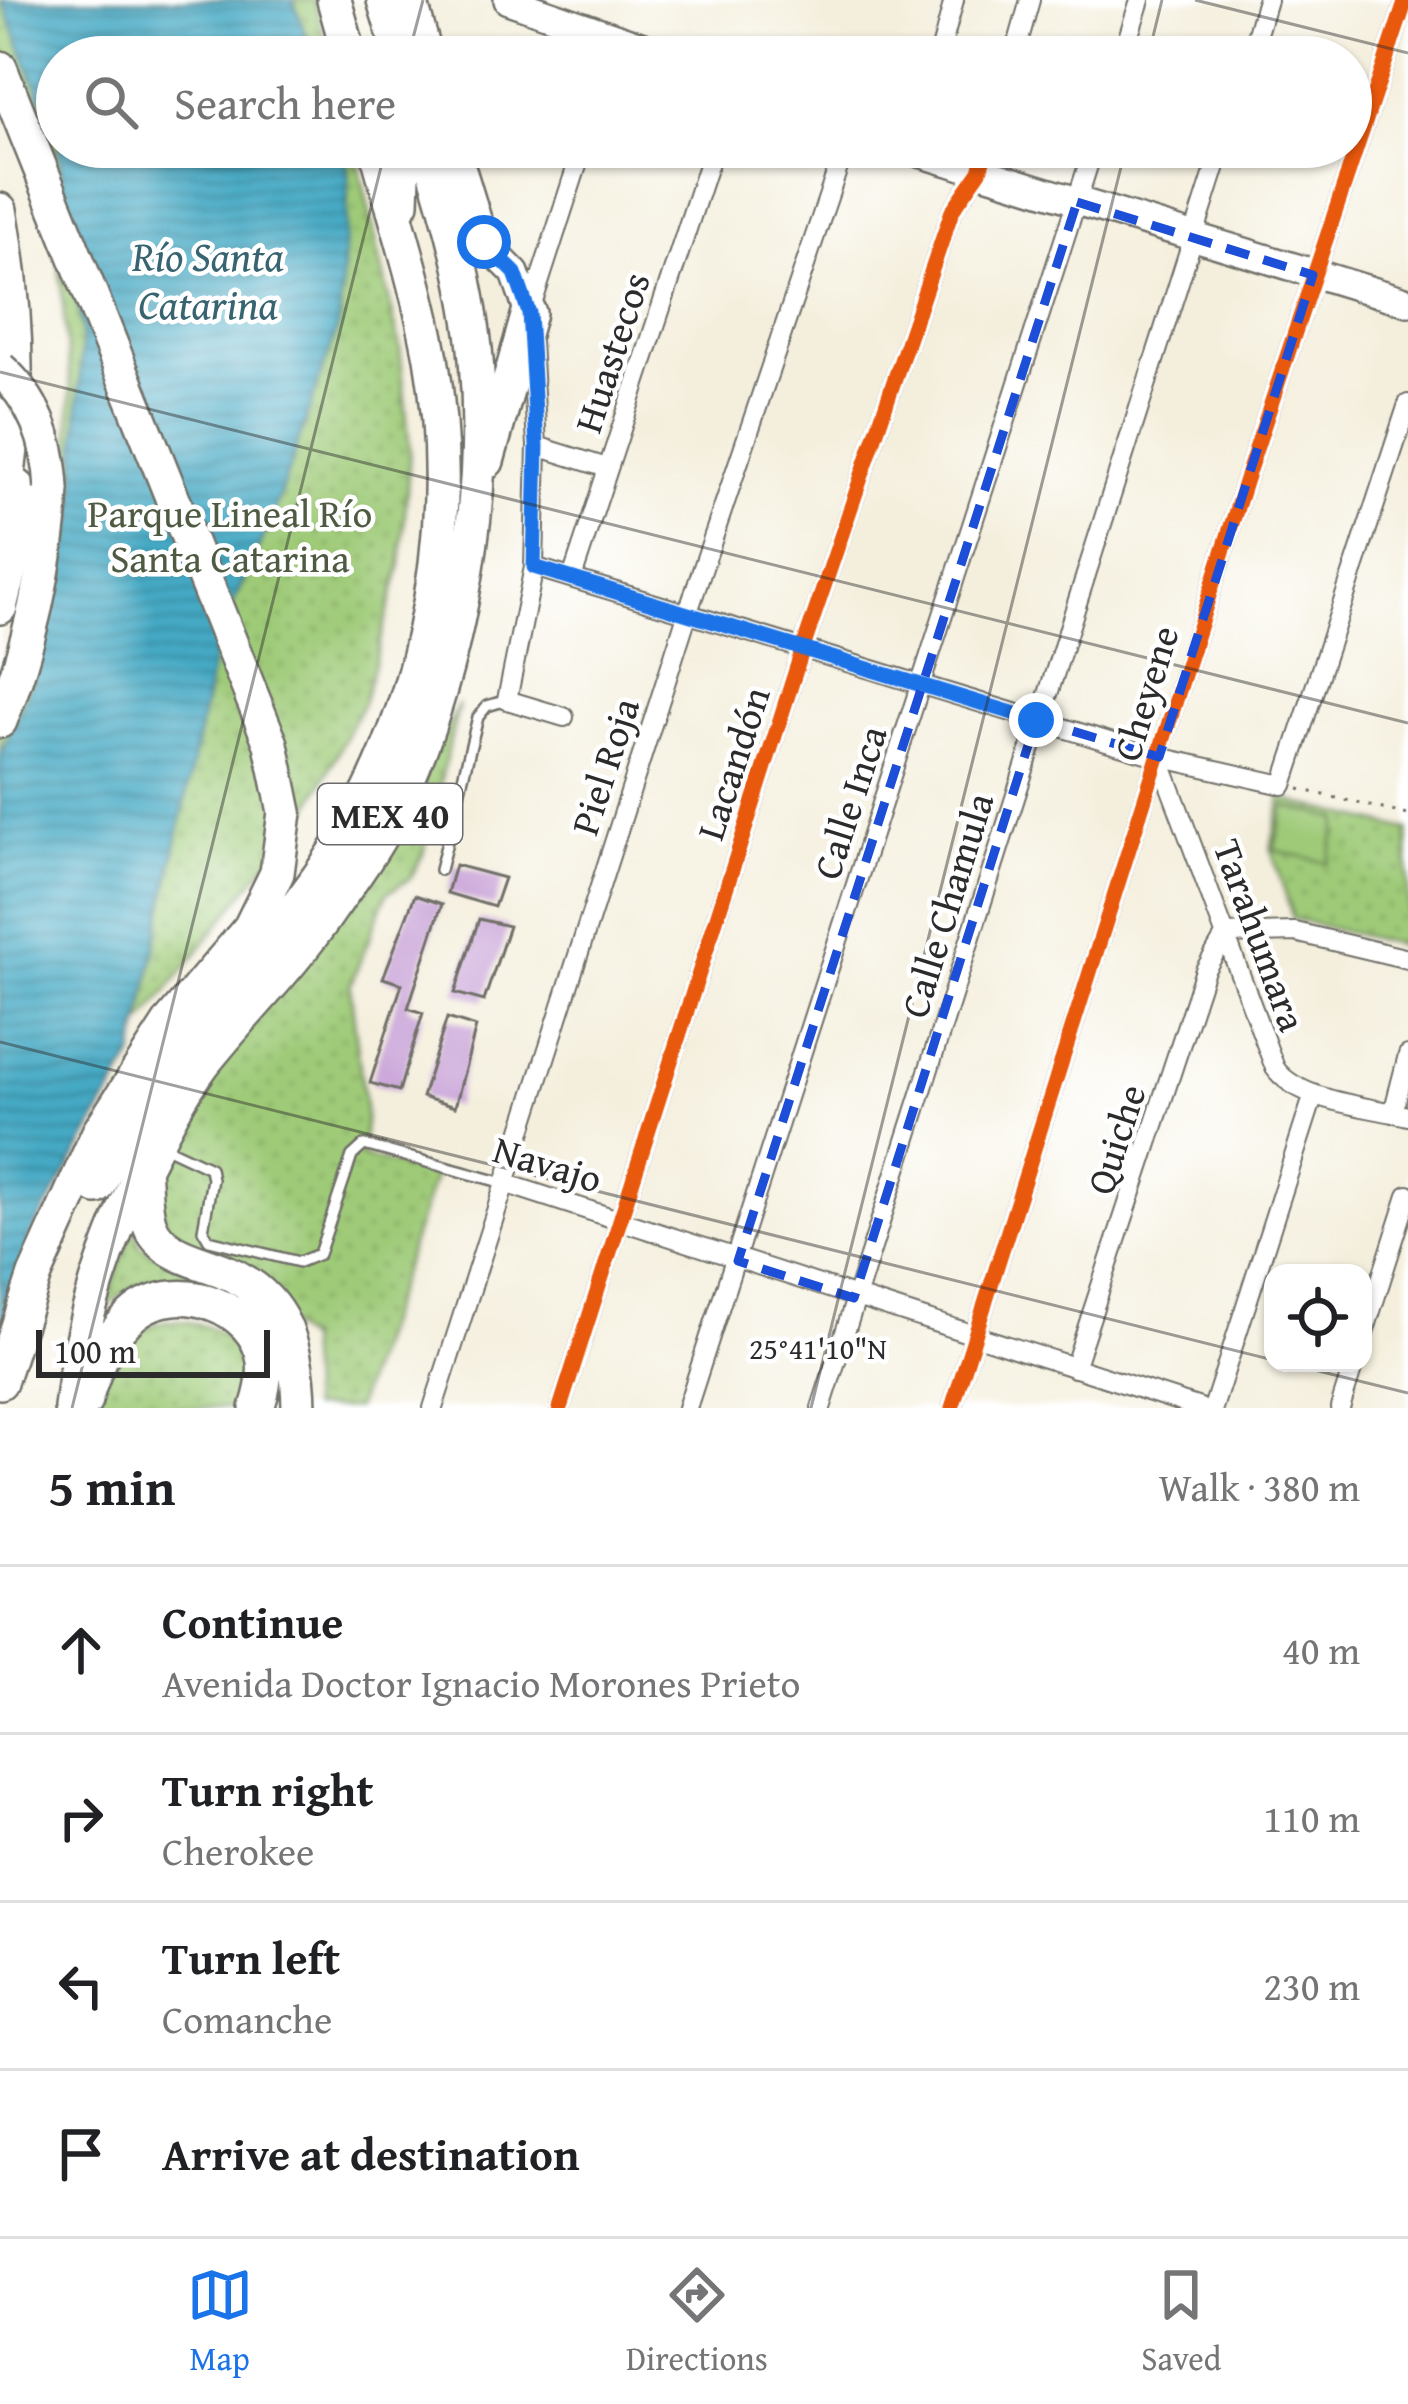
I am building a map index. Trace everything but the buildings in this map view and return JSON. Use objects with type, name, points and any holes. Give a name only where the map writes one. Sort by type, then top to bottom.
[{"type":"highway","points":[[334,0],[344,36]]},
{"type":"highway","points":[[384,0],[395,36]]},
{"type":"highway","points":[[0,68],[36,158]]},
{"type":"highway","points":[[0,1382],[34,1275],[99,1132],[172,1021],[250,928],[277,873],[285,812],[271,744],[40,168]]},
{"type":"highway","name":"MEX 40","points":[[11,1408],[74,1233],[114,1154],[168,1069],[315,883],[358,814],[394,739],[418,666],[432,586],[440,460],[431,358],[382,168]]},
{"type":"highway","points":[[400,235],[403,168]]},
{"type":"highway","name":"MEX 40","points":[[71,1408],[77,1354],[96,1276],[150,1156],[200,1068],[327,915],[385,827],[428,726],[450,651],[474,509],[476,360],[463,281],[433,168]]},
{"type":"highway","points":[[0,210],[14,315],[11,444],[0,517]]},
{"type":"highway","points":[[474,509],[529,313]]},
{"type":"highway","points":[[0,369],[34,412],[48,454],[52,489],[51,522],[35,610],[2,717]]},
{"type":"highway","points":[[0,607],[23,514],[11,444]]},
{"type":"highway","points":[[150,1156],[147,1211],[158,1239],[173,1252],[248,1283],[279,1316],[298,1360],[299,1408]]},
{"type":"highway","points":[[82,1408],[118,1328],[140,1309],[185,1297],[212,1302],[254,1334],[264,1359],[264,1386],[257,1408]]},
{"type":"street","points":[[413,0],[423,36]]},
{"type":"street","points":[[508,0],[589,36]]},
{"type":"street","points":[[945,36],[954,0]]},
{"type":"street","points":[[1020,36],[1030,0]]},
{"type":"street","points":[[1129,36],[1140,0]]},
{"type":"street","points":[[1256,36],[1267,0]]},
{"type":"street","name":"Cheyene","points":[[1372,101],[1406,0]]},
{"type":"street","points":[[461,168],[484,242],[515,273],[529,313],[537,446],[534,567],[507,700],[564,717]]},
{"type":"street","points":[[529,313],[576,168]]},
{"type":"street","name":"Huastecos","points":[[572,578],[707,168]]},
{"type":"street","name":"Piel Roja","points":[[433,1408],[688,611],[838,168]]},
{"type":"street","name":"Lacandón","points":[[560,1408],[803,648],[952,211],[978,168]]},
{"type":"street","points":[[1003,168],[1076,202],[1408,302]]},
{"type":"street","name":"Calle Inca","points":[[687,1408],[1087,168]]},
{"type":"street","name":"Calle Chamula","points":[[820,1408],[1215,168]]},
{"type":"street","name":"Cheyene","points":[[952,1408],[1349,168]]},
{"type":"street","points":[[534,567],[1160,757],[1283,785],[1408,404]]},
{"type":"street","points":[[537,446],[607,468]]},
{"type":"street","name":"Tarahumara","points":[[1160,757],[1275,1068],[1285,1082],[1314,1094],[1401,1114]]},
{"type":"street","points":[[1226,934],[1295,932],[1408,959]]},
{"type":"street","name":"Quiche","points":[[1074,1368],[1205,970],[1226,934]]},
{"type":"street","points":[[1401,1114],[1408,1054]]},
{"type":"street","points":[[1213,1408],[1314,1094]]},
{"type":"street","name":"Navajo","points":[[504,1183],[1200,1408]]},
{"type":"street","points":[[1372,1308],[1408,1195]]},
{"type":"street","points":[[1340,1408],[1351,1372]]},
{"type":"lane","points":[[440,870],[478,717],[487,706],[507,700]]},
{"type":"lane","name":"Navajo","points":[[150,1156],[210,1168],[203,1230],[209,1240],[298,1262],[319,1254],[352,1156],[364,1144],[504,1183]]},
{"type":"path","points":[[1283,785],[1408,815]]},
{"type":"highlighted area","points":[[1077,202],[1313,275],[1159,757],[1036,720],[854,1298],[738,1261]]},
{"type":"green space","name":"Río Santa Catarina","points":[[0,0],[314,0],[324,36],[36,36],[36,156],[26,112],[0,44]]},
{"type":"green space","name":"Río Santa Catarina","points":[[39,168],[360,168],[400,348],[410,451],[401,564],[364,701],[309,809],[128,1041],[67,1140],[0,1303],[0,722],[51,557],[69,459],[71,389],[58,252]]},
{"type":"green space","points":[[459,704],[423,854],[411,878],[387,893],[350,986],[366,1116],[361,1156],[435,1175],[356,1408],[310,1408],[306,1340],[174,1241],[154,1191],[158,1170],[193,1104],[429,763]]},
{"type":"green space","points":[[1282,799],[1408,830],[1408,947],[1293,919],[1271,848]]},
{"type":"green space","points":[[1285,806],[1339,819],[1328,863],[1274,850]]},
{"type":"green space","points":[[134,1225],[140,1246],[228,1293],[175,1280],[144,1282],[116,1299],[102,1315]]},
{"type":"green space","points":[[166,1321],[204,1326],[229,1342],[240,1369],[236,1408],[91,1408],[125,1342]]},
{"type":"water","points":[[2,0],[293,0],[307,36],[36,36],[36,86]]},
{"type":"water","name":"Río Santa Catarina","points":[[61,168],[347,168],[339,324],[273,515],[218,637],[134,1055],[30,1237],[0,1344],[0,756],[38,667],[74,516],[82,333]]},
{"type":"cycle path","points":[[1372,102],[1406,0]]},
{"type":"cycle path","points":[[560,1408],[803,648],[952,211],[981,168]]},
{"type":"cycle path","points":[[952,1408],[1246,479],[1350,168]]},
{"type":"route","points":[[484,242],[515,273],[529,313],[537,446],[534,567],[1036,720]]},
{"type":"park label","name":"Parque Lineal Río Santa Catarina","points":[[230,534]]}]
